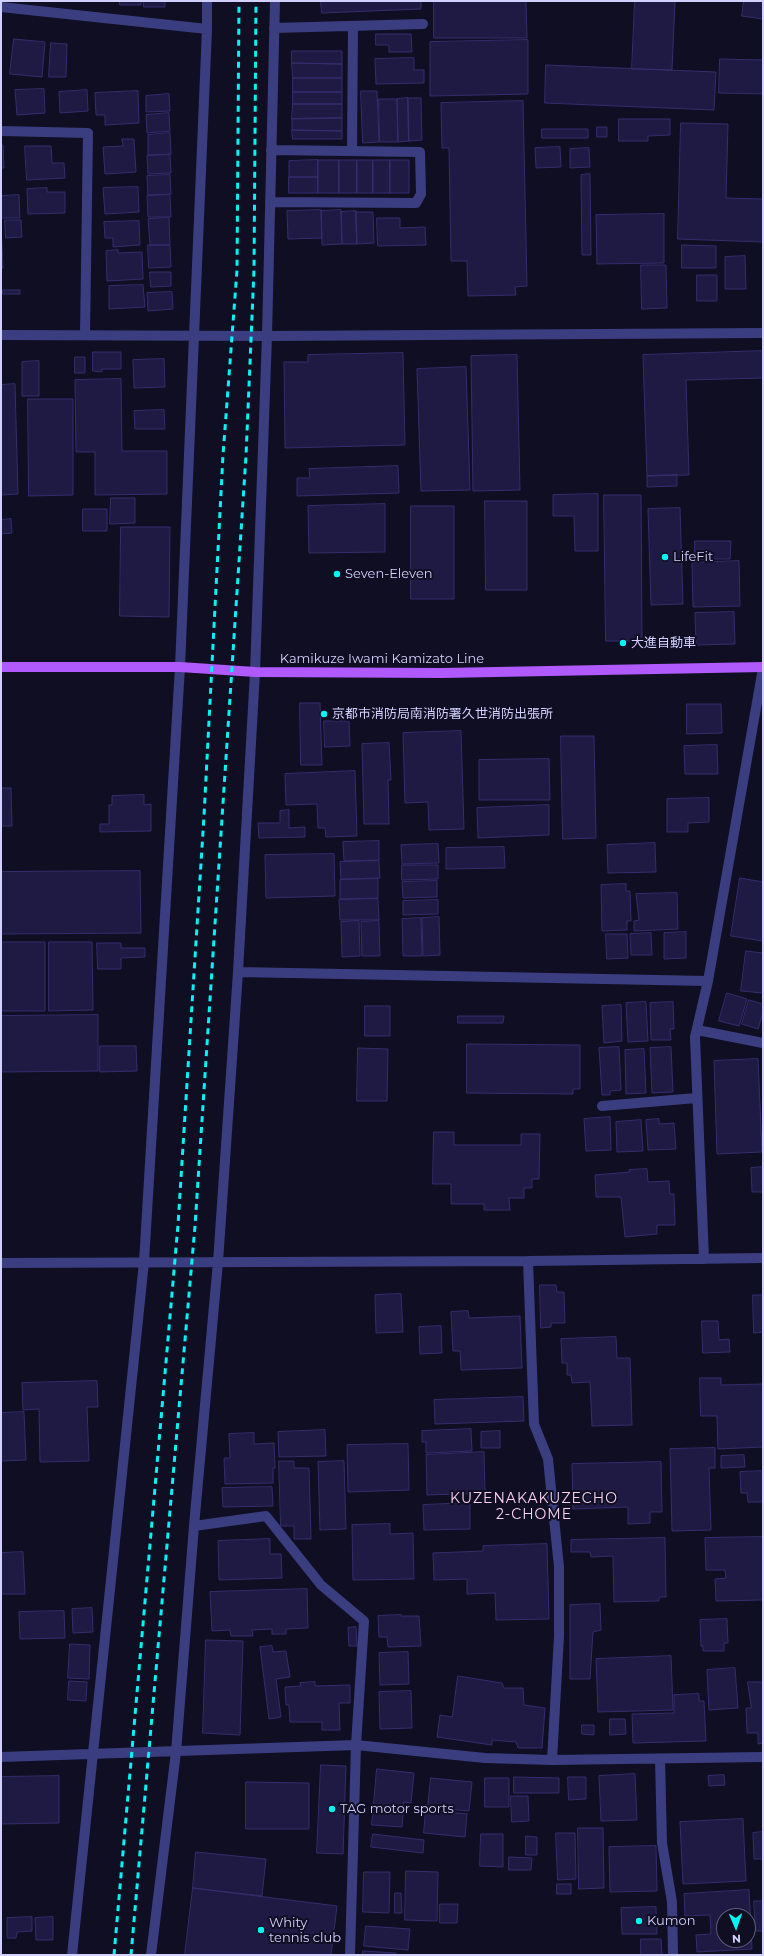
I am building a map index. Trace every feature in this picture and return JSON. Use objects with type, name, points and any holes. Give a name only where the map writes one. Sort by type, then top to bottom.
[{"type":"main road","name":"Kamikuze Iwami Kamizato Line","points":[[1,667],[180,667],[255,672],[442,673],[763,668]]},
{"type":"street","points":[[72,1955],[144,1262],[180,667],[207,1]]},
{"type":"street","points":[[151,1955],[176,1752],[194,1526],[218,1262],[238,972],[255,672],[268,336],[275,1]]},
{"type":"street","points":[[1,7],[207,29]]},
{"type":"street","points":[[274,28],[423,24]]},
{"type":"street","points":[[352,151],[353,26]]},
{"type":"street","points":[[1,131],[88,133],[85,335]]},
{"type":"street","points":[[270,202],[416,203],[421,194],[420,152],[271,150]]},
{"type":"street","points":[[1,335],[268,336],[763,333]]},
{"type":"street","points":[[704,1259],[696,1098],[695,1037],[708,981],[763,668]]},
{"type":"street","points":[[238,972],[708,981]]},
{"type":"street","points":[[697,1030],[763,1042]]},
{"type":"street","points":[[602,1106],[696,1098]]},
{"type":"street","points":[[1,1263],[528,1261],[763,1258]]},
{"type":"street","points":[[528,1261],[534,1424],[548,1459],[559,1567],[559,1636],[552,1760]]},
{"type":"street","points":[[194,1526],[266,1516],[321,1585],[364,1621],[356,1745],[350,1955]]},
{"type":"street","points":[[1,1757],[356,1745],[485,1758],[552,1760],[763,1757]]},
{"type":"street","points":[[660,1759],[662,1843],[672,1902],[673,1955]]},
{"type":"building","points":[[120,1],[141,1],[141,5],[120,5]]},
{"type":"building","points":[[144,1],[165,1],[165,7],[144,7]]},
{"type":"building","points":[[321,1],[421,1],[421,9],[322,13]]},
{"type":"building","points":[[434,1],[526,1],[527,38],[434,38]]},
{"type":"building","points":[[635,1],[675,1],[672,70],[632,69]]},
{"type":"building","points":[[744,1],[763,1],[763,19],[742,16]]},
{"type":"building","points":[[376,34],[411,34],[412,52],[389,52],[389,45],[376,45]]},
{"type":"building","points":[[14,39],[45,42],[42,77],[10,74]]},
{"type":"building","points":[[528,40],[528,94],[430,96],[430,42]]},
{"type":"building","points":[[51,43],[67,44],[66,77],[49,77]]},
{"type":"building","points":[[292,51],[342,51],[342,64],[292,63]]},
{"type":"building","points":[[414,58],[414,70],[424,70],[424,83],[376,84],[375,59]]},
{"type":"building","points":[[720,59],[763,60],[763,94],[719,93]]},
{"type":"building","points":[[292,63],[342,64],[342,78],[293,78]]},
{"type":"building","points":[[546,65],[716,72],[714,110],[545,103]]},
{"type":"building","points":[[293,78],[342,78],[342,92],[293,92]]},
{"type":"building","points":[[44,89],[45,113],[17,115],[15,90]]},
{"type":"building","points":[[87,90],[88,111],[60,113],[59,92]]},
{"type":"building","points":[[138,91],[139,123],[105,125],[105,115],[96,115],[95,93]]},
{"type":"building","points":[[361,91],[377,91],[379,142],[363,143]]},
{"type":"building","points":[[293,92],[342,92],[342,104],[293,104]]},
{"type":"building","points":[[169,94],[170,111],[146,112],[146,96]]},
{"type":"building","points":[[408,98],[421,98],[422,140],[409,141]]},
{"type":"building","points":[[408,98],[409,141],[398,142],[397,99]]},
{"type":"building","points":[[379,99],[397,99],[398,142],[380,142]]},
{"type":"building","points":[[523,101],[527,286],[515,287],[516,295],[468,296],[467,261],[451,261],[449,148],[442,148],[441,103]]},
{"type":"building","points":[[293,104],[342,104],[342,118],[292,119]]},
{"type":"building","points":[[169,113],[170,131],[147,133],[146,115]]},
{"type":"building","points":[[342,118],[342,131],[292,130],[292,119]]},
{"type":"building","points":[[619,119],[670,119],[670,135],[648,136],[648,141],[619,141]]},
{"type":"building","points":[[681,123],[728,124],[726,198],[763,199],[763,242],[678,239]]},
{"type":"building","points":[[597,127],[607,127],[607,137],[597,137]]},
{"type":"building","points":[[542,129],[588,129],[588,138],[542,138]]},
{"type":"building","points":[[292,130],[342,131],[342,139],[293,139]]},
{"type":"building","points":[[170,133],[171,154],[148,155],[148,135]]},
{"type":"building","points":[[122,139],[134,139],[136,172],[105,174],[103,147],[123,146]]},
{"type":"building","points":[[1,145],[3,145],[4,168],[1,168]]},
{"type":"building","points":[[25,146],[51,146],[52,163],[64,163],[65,178],[27,180]]},
{"type":"building","points":[[560,147],[561,167],[536,168],[535,148]]},
{"type":"building","points":[[589,148],[590,167],[570,168],[570,149]]},
{"type":"building","points":[[170,155],[171,173],[148,174],[147,156]]},
{"type":"building","points":[[318,160],[318,177],[289,177],[289,161]]},
{"type":"building","points":[[318,160],[339,160],[339,193],[318,193]]},
{"type":"building","points":[[339,160],[357,160],[357,193],[339,193]]},
{"type":"building","points":[[357,160],[373,160],[373,193],[357,193]]},
{"type":"building","points":[[373,160],[390,160],[390,193],[373,193]]},
{"type":"building","points":[[390,160],[409,160],[409,193],[390,193]]},
{"type":"building","points":[[590,174],[591,255],[582,255],[581,175]]},
{"type":"building","points":[[170,175],[171,194],[148,195],[147,176]]},
{"type":"building","points":[[289,177],[318,177],[318,193],[289,193]]},
{"type":"building","points":[[138,187],[139,212],[105,214],[103,188]]},
{"type":"building","points":[[47,188],[47,192],[65,192],[65,213],[28,214],[27,189]]},
{"type":"building","points":[[19,195],[20,218],[1,218],[1,196]]},
{"type":"building","points":[[170,195],[171,217],[148,217],[147,196]]},
{"type":"building","points":[[321,210],[322,238],[288,239],[287,211]]},
{"type":"building","points":[[341,210],[342,244],[322,245],[321,211]]},
{"type":"building","points":[[356,211],[357,244],[342,244],[341,212]]},
{"type":"building","points":[[356,212],[373,212],[374,243],[357,244]]},
{"type":"building","points":[[664,214],[664,263],[597,264],[596,215]]},
{"type":"building","points":[[169,218],[170,245],[150,245],[148,219]]},
{"type":"building","points":[[377,218],[400,218],[400,228],[425,227],[426,245],[378,246]]},
{"type":"building","points":[[5,220],[21,220],[22,237],[6,238]]},
{"type":"building","points":[[139,221],[140,245],[113,247],[113,238],[105,238],[104,222]]},
{"type":"building","points":[[1,224],[3,268],[1,268]]},
{"type":"building","points":[[148,245],[170,245],[171,267],[149,268]]},
{"type":"building","points":[[682,245],[716,246],[716,268],[682,268]]},
{"type":"building","points":[[118,250],[118,253],[142,252],[143,279],[107,281],[106,251]]},
{"type":"building","points":[[745,256],[746,289],[725,289],[725,257]]},
{"type":"building","points":[[641,265],[666,265],[667,308],[642,309]]},
{"type":"building","points":[[150,272],[171,272],[171,286],[151,287]]},
{"type":"building","points":[[697,275],[717,275],[717,301],[697,301]]},
{"type":"building","points":[[143,285],[145,307],[109,309],[109,286]]},
{"type":"building","points":[[3,290],[20,290],[20,294],[3,294]]},
{"type":"building","points":[[172,292],[173,309],[148,311],[147,293]]},
{"type":"building","points":[[763,351],[763,378],[686,380],[689,475],[647,476],[643,355]]},
{"type":"building","points":[[93,352],[121,352],[121,369],[102,369],[102,372],[93,371]]},
{"type":"building","points":[[403,353],[405,445],[285,448],[284,362],[308,362],[308,355]]},
{"type":"building","points":[[517,355],[520,490],[473,491],[471,356]]},
{"type":"building","points":[[75,357],[85,357],[85,373],[75,373]]},
{"type":"building","points":[[164,359],[165,387],[134,388],[133,360]]},
{"type":"building","points":[[39,361],[39,396],[22,396],[22,362]]},
{"type":"building","points":[[466,367],[470,490],[421,491],[417,369]]},
{"type":"building","points":[[121,379],[122,451],[167,451],[167,494],[95,495],[95,452],[76,452],[75,380]]},
{"type":"building","points":[[15,384],[18,494],[1,495],[1,385]]},
{"type":"building","points":[[28,399],[73,399],[73,495],[29,496]]},
{"type":"building","points":[[164,410],[165,429],[135,429],[134,411]]},
{"type":"building","points":[[398,466],[399,493],[297,496],[297,478],[310,478],[309,469]]},
{"type":"building","points":[[677,475],[677,486],[647,487],[647,476]]},
{"type":"building","points":[[598,494],[598,551],[575,551],[574,516],[553,516],[553,495]]},
{"type":"building","points":[[604,495],[641,495],[642,641],[606,641]]},
{"type":"building","points":[[111,498],[135,498],[135,523],[110,524]]},
{"type":"building","points":[[485,501],[527,501],[527,590],[486,590]]},
{"type":"building","points":[[385,504],[385,552],[309,553],[308,506]]},
{"type":"building","points":[[411,506],[454,506],[454,599],[411,599]]},
{"type":"building","points":[[680,508],[683,604],[651,605],[648,509]]},
{"type":"building","points":[[83,509],[107,509],[107,531],[83,531]]},
{"type":"building","points":[[11,519],[12,533],[1,534],[1,520]]},
{"type":"building","points":[[121,527],[170,527],[169,617],[120,616]]},
{"type":"building","points":[[695,541],[731,541],[730,559],[695,559]]},
{"type":"building","points":[[739,561],[740,606],[693,607],[692,563]]},
{"type":"building","points":[[734,612],[735,644],[696,645],[695,613]]},
{"type":"building","points":[[300,703],[320,703],[322,765],[301,765]]},
{"type":"building","points":[[687,704],[721,704],[722,733],[687,734]]},
{"type":"building","points":[[324,721],[349,721],[350,746],[325,747]]},
{"type":"building","points":[[461,731],[464,829],[429,830],[428,802],[405,803],[403,733]]},
{"type":"building","points":[[561,736],[594,736],[596,838],[563,839]]},
{"type":"building","points":[[389,743],[391,780],[388,780],[389,824],[364,824],[362,744]]},
{"type":"building","points":[[717,745],[718,774],[685,774],[684,746]]},
{"type":"building","points":[[549,759],[550,800],[479,800],[479,760]]},
{"type":"building","points":[[355,771],[357,836],[326,837],[325,828],[318,828],[317,804],[286,805],[285,774]]},
{"type":"building","points":[[1,788],[11,788],[12,826],[1,826]]},
{"type":"building","points":[[144,795],[144,805],[151,804],[151,831],[100,832],[100,824],[109,824],[109,805],[112,805],[112,796]]},
{"type":"building","points":[[709,798],[709,822],[688,823],[688,832],[667,832],[667,799]]},
{"type":"building","points":[[549,805],[549,835],[478,838],[477,808]]},
{"type":"building","points":[[289,810],[289,828],[305,827],[305,837],[259,838],[258,823],[280,823],[280,811]]},
{"type":"building","points":[[379,841],[379,860],[344,861],[343,842]]},
{"type":"building","points":[[655,843],[656,872],[608,873],[607,845]]},
{"type":"building","points":[[438,844],[439,863],[402,864],[401,845]]},
{"type":"building","points":[[504,847],[505,868],[446,869],[446,848]]},
{"type":"building","points":[[334,854],[335,896],[266,898],[265,855]]},
{"type":"building","points":[[379,861],[380,878],[341,879],[340,862]]},
{"type":"building","points":[[402,865],[438,865],[438,879],[402,880]]},
{"type":"building","points":[[140,871],[141,933],[1,934],[1,872]]},
{"type":"building","points":[[740,878],[763,882],[763,941],[731,936]]},
{"type":"building","points":[[378,879],[378,898],[340,899],[340,880]]},
{"type":"building","points":[[437,881],[437,897],[403,898],[402,882]]},
{"type":"building","points":[[626,884],[626,891],[630,891],[631,921],[627,921],[627,930],[602,931],[601,885]]},
{"type":"building","points":[[677,893],[678,929],[634,931],[634,921],[639,920],[636,894]]},
{"type":"building","points":[[378,899],[379,920],[340,920],[339,900]]},
{"type":"building","points":[[438,900],[438,914],[403,915],[403,901]]},
{"type":"building","points":[[439,917],[440,955],[423,956],[422,918]]},
{"type":"building","points":[[421,918],[422,956],[403,956],[402,919]]},
{"type":"building","points":[[359,921],[360,956],[342,957],[341,922]]},
{"type":"building","points":[[379,921],[380,956],[362,956],[361,922]]},
{"type":"building","points":[[686,932],[686,958],[664,959],[664,933]]},
{"type":"building","points":[[651,933],[652,955],[631,955],[630,934]]},
{"type":"building","points":[[606,934],[627,934],[628,958],[607,959]]},
{"type":"building","points":[[1,942],[45,942],[45,1011],[1,1011]]},
{"type":"building","points":[[49,942],[92,942],[93,1010],[49,1011]]},
{"type":"building","points":[[97,943],[121,943],[121,948],[145,948],[145,957],[121,958],[121,969],[98,969]]},
{"type":"building","points":[[746,951],[763,953],[763,993],[741,991]]},
{"type":"building","points":[[727,993],[747,999],[739,1026],[719,1021]]},
{"type":"building","points":[[749,1000],[763,1004],[763,1012],[758,1029],[742,1024]]},
{"type":"building","points":[[646,1002],[648,1041],[628,1042],[626,1003]]},
{"type":"building","points":[[673,1002],[674,1029],[670,1029],[671,1040],[651,1040],[650,1003]]},
{"type":"building","points":[[621,1005],[622,1041],[604,1043],[602,1006]]},
{"type":"building","points":[[365,1006],[390,1006],[390,1036],[365,1036]]},
{"type":"building","points":[[98,1015],[98,1071],[1,1072],[1,1016]]},
{"type":"building","points":[[458,1016],[504,1016],[503,1023],[458,1023]]},
{"type":"building","points":[[467,1044],[580,1045],[580,1089],[573,1089],[573,1094],[467,1093]]},
{"type":"building","points":[[100,1046],[136,1046],[137,1071],[100,1072]]},
{"type":"building","points":[[619,1047],[621,1090],[610,1091],[610,1095],[602,1095],[599,1048]]},
{"type":"building","points":[[671,1047],[673,1092],[652,1093],[650,1048]]},
{"type":"building","points":[[358,1048],[388,1049],[387,1101],[357,1101]]},
{"type":"building","points":[[644,1049],[646,1093],[626,1094],[625,1050]]},
{"type":"building","points":[[758,1059],[762,1152],[717,1154],[714,1061]]},
{"type":"building","points":[[610,1117],[611,1150],[586,1151],[584,1119]]},
{"type":"building","points":[[659,1119],[659,1124],[674,1123],[676,1149],[648,1150],[646,1120]]},
{"type":"building","points":[[641,1120],[643,1151],[617,1152],[616,1122]]},
{"type":"building","points":[[434,1132],[454,1132],[454,1145],[521,1145],[521,1134],[540,1134],[539,1179],[532,1179],[532,1188],[524,1188],[524,1198],[509,1198],[510,1210],[484,1210],[484,1204],[451,1204],[451,1184],[433,1184]]},
{"type":"building","points":[[763,1167],[763,1192],[752,1192],[751,1168]]},
{"type":"building","points":[[647,1169],[648,1182],[669,1181],[670,1194],[674,1194],[675,1225],[657,1225],[657,1234],[625,1237],[621,1197],[596,1197],[595,1175]]},
{"type":"building","points":[[540,1285],[556,1285],[557,1292],[564,1292],[565,1323],[551,1323],[551,1327],[541,1328]]},
{"type":"building","points":[[401,1294],[403,1332],[376,1333],[375,1295]]},
{"type":"building","points":[[753,1295],[763,1295],[763,1332],[754,1333]]},
{"type":"building","points":[[468,1311],[469,1318],[520,1316],[522,1368],[461,1370],[460,1351],[453,1351],[451,1312]]},
{"type":"building","points":[[702,1321],[718,1321],[719,1340],[729,1339],[730,1352],[703,1353]]},
{"type":"building","points":[[441,1326],[442,1353],[420,1354],[419,1327]]},
{"type":"building","points":[[616,1337],[617,1358],[630,1358],[632,1425],[592,1426],[590,1382],[572,1383],[571,1375],[567,1375],[567,1363],[562,1363],[561,1339]]},
{"type":"building","points":[[700,1378],[721,1378],[721,1385],[763,1384],[763,1447],[718,1449],[717,1416],[701,1416]]},
{"type":"building","points":[[97,1381],[98,1407],[87,1407],[89,1461],[40,1462],[39,1409],[23,1410],[22,1383]]},
{"type":"building","points":[[523,1397],[524,1421],[435,1424],[434,1400]]},
{"type":"building","points":[[24,1412],[26,1460],[1,1461],[1,1413]]},
{"type":"building","points":[[471,1429],[472,1451],[426,1453],[426,1442],[422,1442],[422,1431]]},
{"type":"building","points":[[325,1430],[326,1456],[279,1457],[278,1432]]},
{"type":"building","points":[[500,1431],[500,1448],[481,1448],[481,1432]]},
{"type":"building","points":[[254,1433],[254,1444],[274,1443],[275,1468],[273,1468],[273,1483],[225,1484],[224,1458],[230,1458],[229,1434]]},
{"type":"building","points":[[408,1444],[409,1490],[348,1492],[347,1445]]},
{"type":"building","points":[[715,1448],[715,1468],[709,1468],[711,1530],[672,1531],[670,1449]]},
{"type":"building","points":[[484,1452],[485,1493],[427,1495],[426,1455]]},
{"type":"building","points":[[744,1455],[745,1467],[721,1468],[721,1456]]},
{"type":"building","points":[[279,1461],[294,1461],[294,1468],[309,1468],[311,1539],[294,1539],[294,1526],[281,1526]]},
{"type":"building","points":[[344,1461],[346,1529],[320,1530],[318,1462]]},
{"type":"building","points":[[661,1462],[662,1512],[650,1512],[650,1523],[628,1524],[628,1507],[573,1509],[572,1464]]},
{"type":"building","points":[[763,1471],[763,1502],[748,1502],[747,1493],[741,1493],[740,1472]]},
{"type":"building","points":[[272,1487],[273,1506],[223,1507],[222,1488]]},
{"type":"building","points":[[470,1503],[470,1529],[424,1530],[423,1505]]},
{"type":"building","points":[[390,1524],[390,1534],[413,1533],[414,1579],[353,1580],[352,1525]]},
{"type":"building","points":[[763,1537],[763,1600],[716,1601],[715,1579],[726,1578],[725,1570],[706,1570],[705,1538]]},
{"type":"building","points":[[665,1538],[666,1597],[659,1597],[659,1601],[614,1602],[613,1556],[591,1557],[590,1552],[571,1552],[571,1540]]},
{"type":"building","points":[[270,1539],[270,1554],[281,1554],[282,1578],[219,1580],[218,1541]]},
{"type":"building","points":[[547,1544],[549,1619],[496,1620],[495,1593],[467,1594],[467,1579],[434,1580],[433,1553],[483,1551],[483,1546]]},
{"type":"building","points":[[23,1552],[25,1594],[1,1594],[1,1553]]},
{"type":"building","points":[[307,1589],[308,1628],[286,1629],[286,1634],[272,1634],[272,1629],[252,1630],[253,1636],[231,1636],[230,1630],[212,1631],[210,1592]]},
{"type":"building","points":[[600,1604],[601,1630],[593,1632],[590,1679],[570,1679],[570,1605]]},
{"type":"building","points":[[92,1608],[93,1632],[73,1633],[72,1609]]},
{"type":"building","points":[[64,1611],[65,1638],[20,1639],[19,1612]]},
{"type":"building","points":[[378,1616],[419,1616],[421,1646],[388,1647],[387,1637],[379,1637]]},
{"type":"building","points":[[727,1619],[728,1643],[724,1643],[724,1651],[703,1651],[703,1646],[701,1646],[700,1620]]},
{"type":"building","points":[[356,1627],[357,1646],[349,1646],[348,1628]]},
{"type":"building","points":[[206,1640],[243,1641],[240,1735],[203,1733]]},
{"type":"building","points":[[70,1644],[90,1645],[89,1679],[68,1678]]},
{"type":"building","points":[[272,1646],[273,1652],[286,1651],[290,1677],[276,1679],[281,1717],[269,1719],[260,1647]]},
{"type":"building","points":[[408,1652],[409,1684],[380,1685],[379,1653]]},
{"type":"building","points":[[671,1656],[673,1710],[598,1712],[596,1659]]},
{"type":"building","points":[[735,1668],[738,1708],[709,1710],[707,1670]]},
{"type":"building","points":[[458,1676],[502,1683],[504,1688],[523,1688],[524,1705],[545,1708],[542,1748],[518,1748],[516,1742],[492,1740],[492,1745],[437,1737],[440,1715],[452,1717]]},
{"type":"building","points":[[69,1681],[87,1682],[86,1701],[68,1700]]},
{"type":"building","points":[[315,1682],[315,1686],[350,1685],[350,1703],[339,1703],[340,1730],[322,1730],[322,1722],[290,1722],[289,1705],[286,1705],[285,1687],[301,1686],[300,1683]]},
{"type":"building","points":[[748,1682],[763,1682],[763,1743],[758,1744],[758,1733],[747,1733],[746,1708],[751,1708]]},
{"type":"building","points":[[411,1691],[412,1728],[380,1729],[379,1692]]},
{"type":"building","points":[[699,1694],[699,1701],[704,1701],[706,1741],[633,1743],[632,1714],[674,1713],[674,1695]]},
{"type":"building","points":[[610,1719],[625,1719],[626,1734],[610,1735]]},
{"type":"building","points":[[582,1725],[594,1725],[594,1735],[582,1734]]},
{"type":"building","name":"TAG motor sports","points":[[321,1765],[346,1766],[343,1854],[317,1853]]},
{"type":"building","points":[[377,1769],[414,1773],[411,1803],[404,1802],[402,1827],[372,1825]]},
{"type":"building","points":[[635,1774],[637,1820],[601,1821],[599,1776]]},
{"type":"building","points":[[724,1775],[725,1785],[709,1786],[708,1776]]},
{"type":"building","points":[[59,1776],[59,1823],[1,1824],[1,1777]]},
{"type":"building","points":[[514,1777],[559,1778],[559,1793],[514,1793]]},
{"type":"building","points":[[568,1777],[586,1777],[586,1799],[569,1800]]},
{"type":"building","points":[[431,1778],[472,1782],[469,1811],[428,1807]]},
{"type":"building","points":[[485,1778],[509,1778],[509,1807],[485,1807]]},
{"type":"building","points":[[246,1782],[309,1783],[309,1829],[246,1829]]},
{"type":"building","points":[[511,1796],[528,1796],[529,1821],[512,1822]]},
{"type":"building","points":[[426,1810],[467,1814],[465,1837],[424,1833]]},
{"type":"building","points":[[743,1819],[746,1881],[683,1884],[680,1822]]},
{"type":"building","points":[[578,1828],[603,1828],[604,1888],[579,1889]]},
{"type":"building","points":[[763,1832],[763,1859],[754,1859],[753,1833]]},
{"type":"building","points":[[556,1833],[575,1833],[576,1879],[558,1880]]},
{"type":"building","points":[[373,1834],[424,1840],[423,1853],[371,1847]]},
{"type":"building","points":[[481,1834],[503,1834],[503,1867],[480,1866]]},
{"type":"building","points":[[526,1836],[537,1837],[537,1855],[526,1855]]},
{"type":"building","points":[[656,1846],[657,1891],[610,1892],[609,1847]]},
{"type":"building","points":[[196,1852],[266,1859],[262,1896],[193,1888]]},
{"type":"building","points":[[509,1857],[532,1858],[531,1870],[509,1870]]},
{"type":"building","points":[[406,1871],[438,1872],[437,1921],[405,1920]]},
{"type":"building","points":[[364,1872],[390,1872],[389,1913],[363,1912]]},
{"type":"building","points":[[557,1884],[571,1884],[571,1894],[557,1894]]},
{"type":"building","name":"Whity tennis club","points":[[193,1888],[337,1906],[331,1955],[185,1955]]},
{"type":"building","points":[[749,1890],[750,1908],[716,1908],[716,1948],[752,1949],[697,1952],[696,1935],[711,1934],[710,1915],[685,1916],[684,1894]]},
{"type":"building","points":[[395,1893],[401,1893],[402,1913],[395,1913]]},
{"type":"building","points":[[754,1901],[763,1901],[763,1931],[756,1931],[756,1908],[754,1908]]},
{"type":"building","points":[[440,1904],[458,1904],[457,1923],[440,1923]]},
{"type":"building","name":"Kumon","points":[[656,1907],[657,1934],[622,1934],[621,1908]]},
{"type":"building","points":[[32,1917],[32,1931],[17,1932],[16,1938],[7,1938],[7,1918]]},
{"type":"building","points":[[53,1917],[53,1940],[36,1940],[35,1918]]},
{"type":"building","points":[[366,1926],[410,1929],[408,1950],[364,1946]]},
{"type":"building","points":[[641,1939],[661,1939],[662,1955],[641,1955]]},
{"type":"building","points":[[363,1951],[396,1953],[396,1955],[363,1955]]},
{"type":"railway","points":[[114,1955],[178,1225],[204,816],[223,455],[237,270],[239,1]]},
{"type":"railway","points":[[131,1955],[195,1226],[246,456],[254,270],[256,1]]},
{"type":"place","name":"LifeFit","points":[[665,557]]},
{"type":"place","name":"Seven-Eleven","points":[[337,574]]},
{"type":"place","name":"大進自動車","points":[[623,643]]},
{"type":"place","name":"京都市消防局南消防署久世消防出張所","points":[[324,714]]},
{"type":"place","name":"TAG motor sports","points":[[332,1809]]},
{"type":"place","name":"Kumon","points":[[639,1921]]},
{"type":"place","name":"Whity tennis club","points":[[261,1930]]},
{"type":"district","name":"KUZENAKAKUZECHO 2-CHOME","points":[[534,1508]]}]
